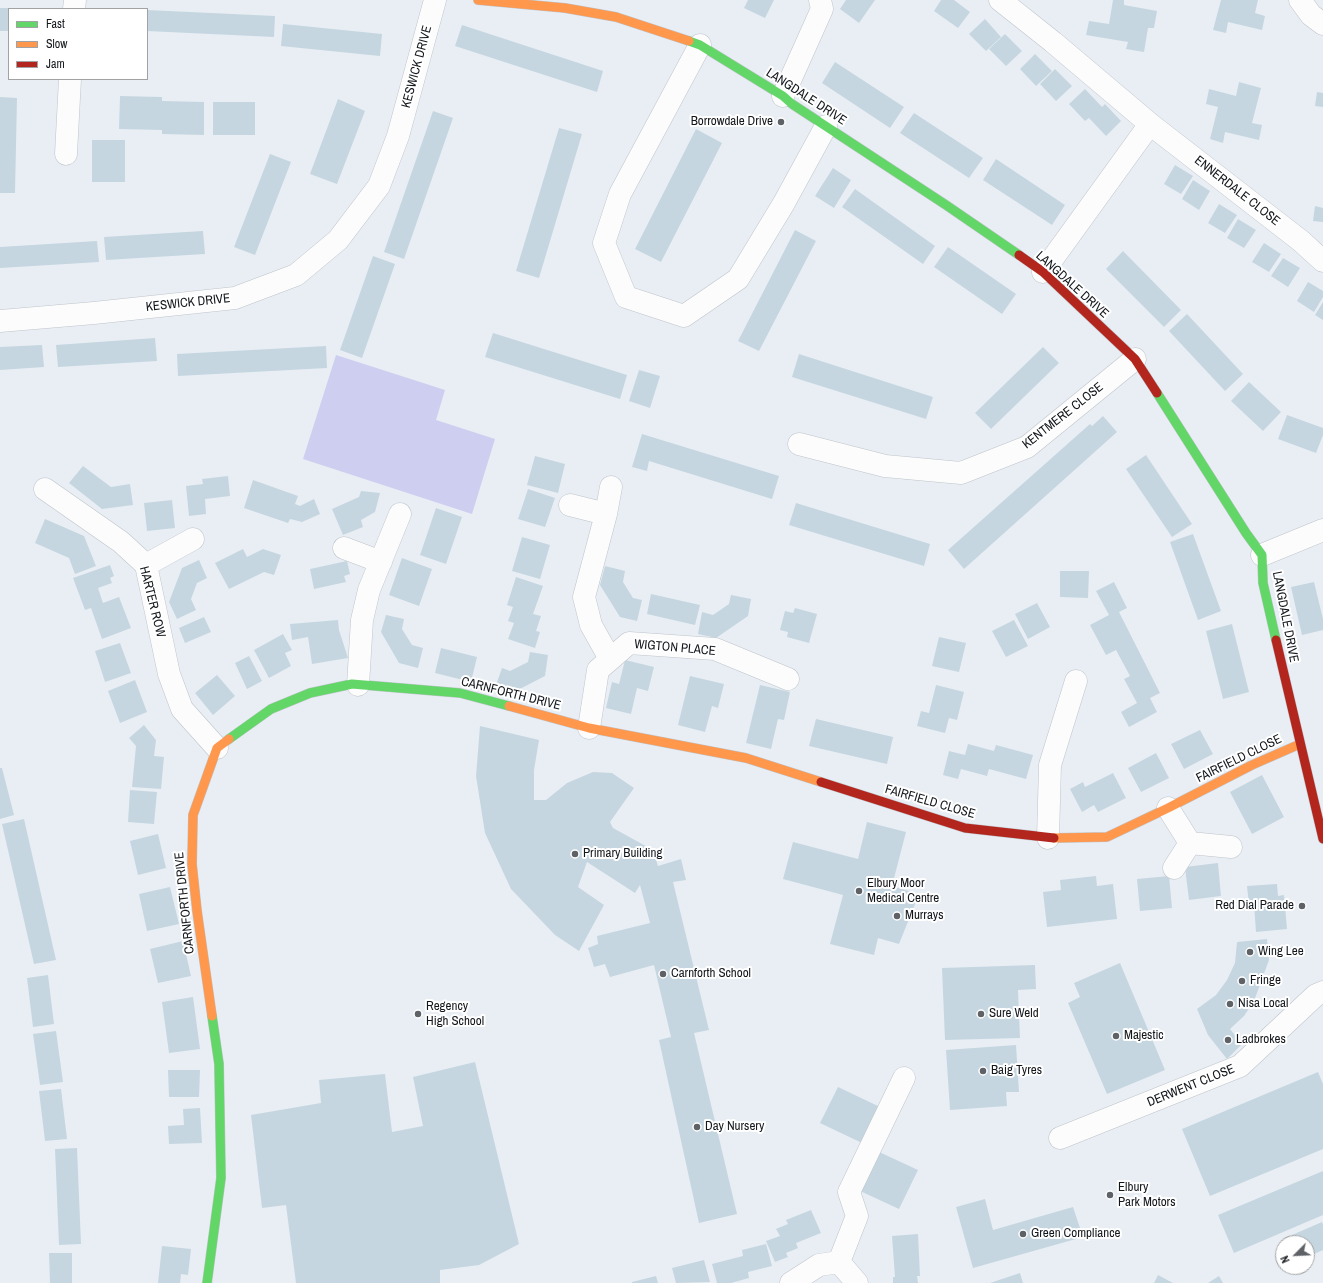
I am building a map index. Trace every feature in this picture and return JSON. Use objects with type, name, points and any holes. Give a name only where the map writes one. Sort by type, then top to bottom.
[{"type":"street","name":"KESWICK DRIVE","points":[[0,321],[235,298],[296,275],[338,240],[379,186],[398,136],[435,0]]},
{"type":"street","name":"LANGDALE DRIVE","points":[[478,0],[565,8],[616,17],[700,45],[783,96],[792,104],[946,205],[1042,272],[1135,359],[1246,533],[1262,555],[1263,584],[1300,744],[1319,808],[1323,839]]},
{"type":"street","points":[[783,96],[822,9],[820,0]]},
{"type":"street","name":"ENNERDALE CLOSE","points":[[1000,0],[1053,42],[1150,124],[1301,241],[1323,261]]},
{"type":"street","points":[[1300,0],[1312,15],[1323,24]]},
{"type":"street","points":[[700,45],[620,194],[604,243],[626,297],[684,316],[738,279],[784,203],[826,126]]},
{"type":"street","points":[[66,154],[70,80]]},
{"type":"street","points":[[1042,272],[1150,124]]},
{"type":"street","name":"KENTMERE CLOSE","points":[[799,444],[885,466],[961,473],[1027,447],[1135,359]]},
{"type":"street","points":[[610,659],[591,624],[584,598],[606,514],[611,487]]},
{"type":"street","name":"HARTER ROW","points":[[45,489],[121,542],[146,565],[169,674],[182,710],[217,748]]},
{"type":"street","points":[[570,505],[606,514]]},
{"type":"street","points":[[358,685],[362,620],[369,590],[400,514]]},
{"type":"street","points":[[1262,555],[1323,530]]},
{"type":"street","points":[[146,565],[193,539]]},
{"type":"street","points":[[344,548],[380,562]]},
{"type":"street","name":"WIGTON PLACE","points":[[589,728],[598,670],[629,642],[715,649],[788,679]]},
{"type":"street","points":[[1048,838],[1050,765],[1076,681]]},
{"type":"street","name":"CARNFORTH DRIVE","points":[[207,1283],[221,1178],[219,1064],[197,911],[192,864],[193,815],[217,748],[271,709],[310,693],[352,684],[460,694],[589,728]]},
{"type":"street","name":"FAIRFIELD CLOSE","points":[[589,728],[746,758],[965,828],[1048,838],[1107,837],[1252,765],[1300,744]]},
{"type":"street","points":[[1168,808],[1190,843]]},
{"type":"street","points":[[1190,843],[1231,847]]},
{"type":"street","points":[[1174,868],[1190,843]]},
{"type":"street","name":"DERWENT CLOSE","points":[[1060,1138],[1240,1066],[1316,995],[1323,992]]},
{"type":"street","points":[[839,1262],[857,1216],[849,1192],[904,1078]]},
{"type":"street","points":[[791,1283],[819,1265],[839,1262]]},
{"type":"street","points":[[839,1262],[857,1283]]},
{"type":"shaded area","points":[[336,355],[445,390],[436,420],[495,439],[472,514],[303,459]]},
{"type":"building","points":[[748,0],[774,0],[765,18],[744,8]]},
{"type":"building","points":[[846,0],[875,0],[859,23],[840,9]]},
{"type":"building","points":[[941,0],[954,0],[970,12],[958,28],[934,11]]},
{"type":"building","points":[[1113,0],[1124,0],[1124,5],[1157,11],[1154,28],[1148,28],[1144,52],[1126,49],[1128,42],[1086,35],[1089,21],[1109,24]]},
{"type":"building","points":[[1221,0],[1258,0],[1255,13],[1265,16],[1262,30],[1228,22],[1226,33],[1213,30]]},
{"type":"building","points":[[0,8],[8,8],[8,31],[0,31]]},
{"type":"building","points":[[148,10],[275,16],[274,37],[148,31]]},
{"type":"building","points":[[985,19],[1001,37],[986,51],[969,34]]},
{"type":"building","points":[[283,24],[382,34],[380,56],[281,46]]},
{"type":"building","points":[[462,25],[603,71],[597,92],[455,46]]},
{"type":"building","points":[[1005,34],[1022,51],[1006,66],[989,49]]},
{"type":"building","points":[[1035,54],[1052,71],[1036,86],[1020,69]]},
{"type":"building","points":[[835,62],[904,107],[890,128],[822,83]]},
{"type":"building","points":[[1055,69],[1072,86],[1056,101],[1040,84]]},
{"type":"building","points":[[1239,82],[1261,88],[1252,123],[1262,125],[1259,140],[1225,132],[1223,143],[1210,139],[1218,107],[1206,104],[1209,89],[1236,96]]},
{"type":"building","points":[[1085,89],[1102,107],[1105,104],[1121,121],[1106,136],[1089,118],[1085,121],[1069,104]]},
{"type":"building","points":[[1317,92],[1323,93],[1323,107],[1315,106]]},
{"type":"building","points":[[120,96],[162,97],[162,101],[204,102],[204,135],[162,134],[162,130],[119,129]]},
{"type":"building","points":[[0,97],[17,98],[15,193],[0,193]]},
{"type":"building","points":[[338,99],[365,111],[337,184],[310,174]]},
{"type":"building","points":[[213,102],[255,102],[255,135],[213,135]]},
{"type":"building","points":[[433,111],[453,118],[404,259],[384,252]]},
{"type":"building","points":[[914,113],[983,158],[969,178],[900,133]]},
{"type":"building","points":[[559,128],[582,134],[539,278],[516,271]]},
{"type":"building","points":[[696,129],[722,143],[661,262],[635,249]]},
{"type":"building","points":[[92,140],[125,140],[125,182],[92,182]]},
{"type":"building","points":[[270,154],[291,162],[255,255],[234,247]]},
{"type":"building","points":[[996,159],[1065,205],[1052,225],[983,180]]},
{"type":"building","points":[[1175,165],[1193,176],[1181,194],[1164,184]]},
{"type":"building","points":[[833,168],[851,180],[834,208],[815,196]]},
{"type":"building","points":[[1193,180],[1210,191],[1199,210],[1182,199]]},
{"type":"building","points":[[855,189],[935,246],[923,264],[842,207]]},
{"type":"building","points":[[1219,204],[1237,215],[1225,233],[1208,223]]},
{"type":"building","points":[[1315,206],[1323,208],[1323,222],[1313,221]]},
{"type":"building","points":[[1238,219],[1256,230],[1244,248],[1227,238]]},
{"type":"building","points":[[795,230],[816,241],[759,351],[738,341]]},
{"type":"building","points":[[203,231],[205,254],[106,260],[104,237]]},
{"type":"building","points":[[97,241],[99,262],[0,268],[0,247]]},
{"type":"building","points":[[1264,243],[1281,254],[1269,272],[1252,262]]},
{"type":"building","points":[[948,247],[1016,294],[1002,314],[934,267]]},
{"type":"building","points":[[1123,251],[1181,310],[1164,327],[1106,269]]},
{"type":"building","points":[[373,256],[395,264],[362,358],[340,350]]},
{"type":"building","points":[[1283,258],[1300,268],[1288,287],[1271,276]]},
{"type":"building","points":[[1308,282],[1323,291],[1323,297],[1314,312],[1297,301]]},
{"type":"building","points":[[1323,302],[1323,320],[1315,315]]},
{"type":"building","points":[[1187,314],[1243,374],[1225,391],[1169,331]]},
{"type":"building","points":[[493,333],[627,375],[620,399],[485,357]]},
{"type":"building","points":[[155,338],[157,361],[58,367],[56,345]]},
{"type":"building","points":[[42,345],[44,367],[0,370],[0,347]]},
{"type":"building","points":[[326,346],[327,368],[178,376],[177,354]]},
{"type":"building","points":[[1043,347],[1059,363],[991,429],[975,413]]},
{"type":"building","points":[[799,354],[933,397],[926,419],[792,377]]},
{"type":"building","points":[[639,370],[660,376],[650,408],[629,401]]},
{"type":"building","points":[[1249,382],[1281,412],[1263,431],[1231,401]]},
{"type":"building","points":[[1287,415],[1323,428],[1323,435],[1316,453],[1278,439]]},
{"type":"building","points":[[1103,416],[1117,432],[964,569],[948,550],[1090,424],[1092,426]]},
{"type":"building","points":[[642,434],[779,476],[772,499],[649,461],[647,471],[632,467]]},
{"type":"building","points":[[1146,455],[1192,524],[1172,537],[1126,469]]},
{"type":"building","points":[[535,456],[565,464],[558,493],[527,485]]},
{"type":"building","points":[[83,466],[111,487],[130,484],[133,505],[102,509],[69,483]]},
{"type":"building","points":[[228,476],[230,496],[205,499],[206,514],[189,516],[186,486],[203,484],[202,479]]},
{"type":"building","points":[[253,480],[298,496],[295,504],[300,506],[314,499],[320,514],[302,522],[290,519],[288,523],[244,508]]},
{"type":"building","points":[[528,489],[555,498],[545,527],[518,519]]},
{"type":"building","points":[[361,491],[380,493],[375,512],[361,520],[363,527],[343,535],[332,509],[359,497]]},
{"type":"building","points":[[172,500],[175,528],[147,531],[144,503]]},
{"type":"building","points":[[796,503],[930,544],[924,566],[789,525]]},
{"type":"building","points":[[436,508],[462,517],[446,564],[420,555]]},
{"type":"building","points":[[45,519],[84,536],[96,566],[75,574],[69,558],[35,543]]},
{"type":"building","points":[[1193,534],[1221,611],[1198,620],[1170,542]]},
{"type":"building","points":[[522,537],[550,545],[540,579],[512,571]]},
{"type":"building","points":[[243,549],[247,557],[263,549],[281,555],[274,575],[264,572],[229,589],[215,563]]},
{"type":"building","points":[[402,558],[432,569],[419,606],[389,595]]},
{"type":"building","points":[[199,560],[207,578],[197,583],[191,599],[196,610],[177,619],[169,602],[182,568]]},
{"type":"building","points":[[347,561],[350,574],[344,576],[346,582],[314,589],[310,569]]},
{"type":"building","points":[[110,565],[114,576],[110,578],[112,583],[98,588],[103,603],[119,597],[131,628],[102,639],[91,608],[85,610],[73,578]]},
{"type":"building","points":[[605,566],[625,571],[623,582],[633,598],[642,600],[637,621],[620,617],[600,585]]},
{"type":"building","points":[[1060,571],[1089,571],[1088,598],[1060,597]]},
{"type":"building","points":[[516,577],[543,586],[533,614],[541,616],[536,631],[540,632],[535,648],[508,639],[514,623],[508,621],[513,607],[507,605]]},
{"type":"building","points":[[1114,582],[1127,608],[1119,612],[1160,693],[1150,698],[1157,712],[1129,727],[1121,712],[1137,703],[1124,679],[1130,676],[1116,650],[1106,655],[1090,625],[1109,615],[1096,591]]},
{"type":"building","points":[[1314,582],[1323,619],[1323,630],[1302,635],[1291,587]]},
{"type":"building","points":[[651,594],[700,605],[695,625],[647,614]]},
{"type":"building","points":[[731,595],[751,599],[748,616],[716,638],[698,634],[702,612],[713,615],[729,604]]},
{"type":"building","points":[[1037,603],[1050,627],[1028,639],[1015,614]]},
{"type":"building","points":[[795,608],[817,614],[809,643],[787,637],[788,632],[780,630],[785,611],[793,613]]},
{"type":"building","points":[[386,615],[404,619],[402,629],[412,645],[423,648],[418,668],[399,663],[381,632]]},
{"type":"building","points":[[204,617],[211,632],[185,643],[179,628]]},
{"type":"building","points":[[338,620],[339,630],[348,658],[312,664],[308,637],[292,640],[290,624]]},
{"type":"building","points":[[1014,620],[1028,646],[1006,657],[992,631]]},
{"type":"building","points":[[1232,624],[1249,692],[1223,699],[1206,631]]},
{"type":"building","points":[[283,634],[292,650],[285,653],[291,666],[269,678],[254,650]]},
{"type":"building","points":[[939,637],[966,643],[959,672],[932,666]]},
{"type":"building","points":[[120,643],[131,673],[105,682],[95,651]]},
{"type":"building","points":[[441,648],[477,657],[471,682],[435,673]]},
{"type":"building","points":[[530,652],[548,655],[545,676],[512,693],[495,688],[502,668],[510,671],[528,662]]},
{"type":"building","points":[[249,656],[262,681],[247,689],[235,663]]},
{"type":"building","points":[[625,660],[654,667],[648,691],[637,688],[631,714],[606,708],[612,682],[619,684]]},
{"type":"building","points":[[217,675],[235,696],[213,715],[195,693]]},
{"type":"building","points":[[690,676],[724,684],[718,708],[712,706],[705,732],[678,725]]},
{"type":"building","points":[[135,680],[147,712],[120,723],[108,691]]},
{"type":"building","points":[[760,685],[790,692],[784,720],[778,719],[771,749],[746,743]]},
{"type":"building","points":[[936,685],[964,692],[957,720],[949,718],[945,733],[917,726],[921,711],[929,713]]},
{"type":"building","points":[[816,719],[893,737],[887,764],[809,746]]},
{"type":"building","points":[[144,725],[156,740],[154,756],[164,757],[161,789],[132,787],[136,746],[129,738]]},
{"type":"building","name":"Primary Building","points":[[480,726],[539,740],[534,770],[534,800],[546,800],[567,783],[593,772],[612,773],[634,788],[610,822],[613,828],[653,850],[658,866],[681,859],[686,880],[673,882],[709,1030],[694,1033],[737,1214],[699,1223],[659,1040],[671,1037],[654,965],[610,977],[605,964],[594,967],[588,948],[598,944],[597,936],[650,923],[640,885],[635,893],[587,862],[578,887],[604,905],[579,951],[555,935],[511,889],[485,833],[476,776]]},
{"type":"building","points":[[1200,730],[1213,754],[1184,769],[1171,744]]},
{"type":"building","points":[[968,744],[994,751],[996,745],[1033,755],[1026,779],[989,769],[987,776],[961,769],[958,779],[943,775],[949,751],[965,755]]},
{"type":"building","points":[[1156,753],[1169,778],[1141,792],[1128,768]]},
{"type":"building","points":[[0,768],[2,768],[14,815],[0,819]]},
{"type":"building","points":[[1113,773],[1126,798],[1098,812],[1094,805],[1082,812],[1070,789],[1083,782],[1085,787]]},
{"type":"building","points":[[1262,775],[1284,817],[1252,834],[1230,792]]},
{"type":"building","points":[[130,790],[157,792],[154,824],[128,822]]},
{"type":"building","points":[[24,819],[56,960],[34,964],[2,824]]},
{"type":"building","name":"Elbury Moor Medical Centre","points":[[867,822],[906,832],[892,886],[919,894],[899,944],[878,938],[874,955],[830,944],[843,895],[783,879],[793,842],[858,859]]},
{"type":"building","points":[[158,834],[166,868],[138,875],[130,841]]},
{"type":"building","points":[[1218,863],[1221,896],[1189,900],[1185,867]]},
{"type":"building","points":[[1096,876],[1097,886],[1113,884],[1117,919],[1047,927],[1043,892],[1061,890],[1060,880]]},
{"type":"building","points":[[1169,876],[1172,908],[1140,911],[1137,879]]},
{"type":"building","points":[[1277,884],[1278,896],[1284,895],[1287,929],[1256,932],[1254,904],[1249,905],[1247,886]]},
{"type":"building","points":[[170,887],[179,924],[147,931],[139,894]]},
{"type":"building","points":[[1267,939],[1269,960],[1254,1001],[1244,1016],[1230,1029],[1242,1044],[1227,1059],[1208,1035],[1197,1009],[1216,995],[1227,980],[1235,963],[1237,942]]},
{"type":"building","points":[[183,941],[191,976],[158,983],[150,949]]},
{"type":"building","name":"Majestic","points":[[1120,963],[1165,1070],[1107,1094],[1068,1003],[1080,997],[1074,983]]},
{"type":"building","name":"Sure Weld","points":[[1035,965],[1036,989],[1018,990],[1020,1038],[945,1040],[942,968]]},
{"type":"building","points":[[48,975],[54,1024],[33,1027],[27,978]]},
{"type":"building","points":[[193,997],[200,1049],[169,1053],[162,1002]]},
{"type":"building","points":[[56,1031],[63,1082],[40,1085],[33,1034]]},
{"type":"building","name":"Baig Tyres","points":[[1016,1045],[1019,1092],[1006,1092],[1007,1106],[950,1110],[946,1050]]},
{"type":"building","points":[[475,1062],[519,1244],[479,1265],[440,1270],[440,1283],[296,1283],[286,1205],[262,1208],[251,1115],[321,1103],[319,1080],[385,1074],[392,1132],[423,1126],[413,1077]]},
{"type":"building","points":[[168,1070],[200,1070],[199,1097],[169,1097]]},
{"type":"building","points":[[1318,1072],[1323,1084],[1323,1149],[1210,1196],[1182,1129]]},
{"type":"building","points":[[838,1087],[880,1107],[862,1143],[820,1123]]},
{"type":"building","points":[[61,1089],[67,1139],[45,1141],[39,1091]]},
{"type":"building","points":[[200,1108],[202,1143],[169,1144],[168,1126],[184,1125],[183,1109]]},
{"type":"building","points":[[77,1148],[81,1244],[59,1245],[55,1149]]},
{"type":"building","points":[[877,1151],[918,1170],[899,1209],[858,1190]]},
{"type":"building","points":[[1323,1171],[1323,1215],[1234,1253],[1218,1215]]},
{"type":"building","name":"Green Compliance","points":[[985,1199],[993,1230],[1073,1207],[1083,1237],[973,1268],[956,1207]]},
{"type":"building","points":[[811,1210],[821,1233],[796,1243],[798,1248],[786,1253],[788,1257],[775,1262],[766,1241],[780,1236],[776,1229],[788,1224],[786,1220]]},
{"type":"building","points":[[1322,1222],[1323,1250],[1315,1254],[1315,1235],[1292,1235]]},
{"type":"building","points":[[918,1234],[920,1276],[917,1276],[918,1283],[893,1283],[893,1277],[895,1277],[892,1236]]},
{"type":"building","points":[[766,1244],[772,1266],[748,1272],[749,1278],[731,1283],[717,1283],[712,1264],[743,1256],[742,1250]]},
{"type":"building","points":[[162,1246],[191,1249],[188,1275],[181,1274],[180,1283],[158,1283]]},
{"type":"building","points":[[49,1253],[72,1253],[72,1283],[50,1283]]},
{"type":"building","points":[[704,1260],[710,1282],[676,1283],[672,1268]]},
{"type":"building","points":[[1020,1273],[1023,1283],[990,1283]]},
{"type":"building","points":[[1158,1275],[1173,1283],[1154,1283]]},
{"type":"building","points":[[656,1276],[658,1283],[632,1283],[632,1282]]},
{"type":"building","points":[[1219,1276],[1223,1283],[1208,1283]]},
{"type":"traffic: fast","points":[[689,41],[700,45],[783,96],[792,104],[1019,255]]},
{"type":"traffic: fast","points":[[1157,393],[1246,533],[1262,555],[1263,583],[1276,640]]},
{"type":"traffic: fast","points":[[229,739],[271,709],[310,693],[352,684],[460,693],[509,706]]},
{"type":"traffic: fast","points":[[207,1283],[221,1178],[219,1064],[212,1016]]},
{"type":"traffic: slow","points":[[478,0],[565,8],[616,17],[689,41]]},
{"type":"traffic: slow","points":[[509,706],[589,728],[746,758],[821,782]]},
{"type":"traffic: slow","points":[[212,1016],[192,864],[193,815],[217,748],[229,739]]},
{"type":"traffic: slow","points":[[1054,838],[1107,837],[1252,765],[1300,744]]},
{"type":"traffic: jam","points":[[1019,255],[1043,272],[1135,359],[1157,393]]},
{"type":"traffic: jam","points":[[1276,640],[1323,839]]},
{"type":"traffic: jam","points":[[821,782],[965,828],[1054,838]]},
{"type":"place","name":"Borrowdale Drive","points":[[781,122]]},
{"type":"place","name":"Primary Building","points":[[575,854]]},
{"type":"place","name":"Elbury Moor Medical Centre","points":[[859,891]]},
{"type":"place","name":"Red Dial Parade","points":[[1302,906]]},
{"type":"place","name":"Murrays","points":[[897,916]]},
{"type":"place","name":"Wing Lee","points":[[1250,952]]},
{"type":"place","name":"Carnforth School","points":[[663,974]]},
{"type":"place","name":"Fringe","points":[[1242,981]]},
{"type":"place","name":"Nisa Local","points":[[1230,1004]]},
{"type":"place","name":"Regency High School","points":[[418,1014]]},
{"type":"place","name":"Sure Weld","points":[[981,1014]]},
{"type":"place","name":"Majestic","points":[[1116,1036]]},
{"type":"place","name":"Ladbrokes","points":[[1228,1040]]},
{"type":"place","name":"Baig Tyres","points":[[983,1071]]},
{"type":"place","name":"Day Nursery","points":[[697,1127]]},
{"type":"place","name":"Elbury Park Motors","points":[[1110,1195]]},
{"type":"place","name":"Green Compliance","points":[[1023,1234]]}]
